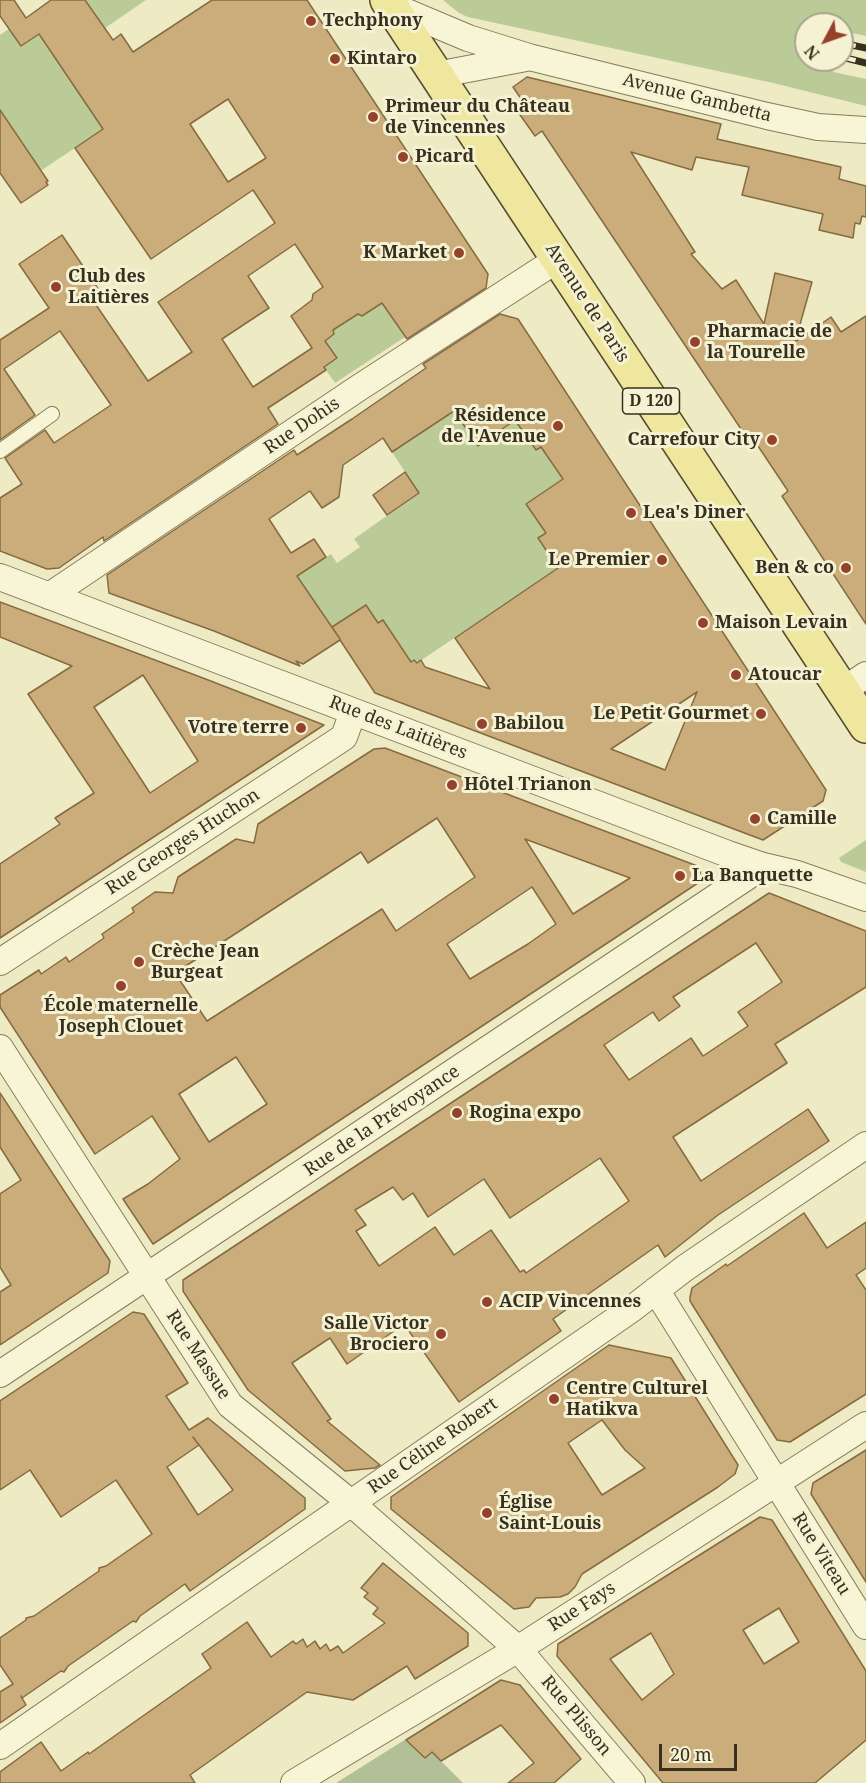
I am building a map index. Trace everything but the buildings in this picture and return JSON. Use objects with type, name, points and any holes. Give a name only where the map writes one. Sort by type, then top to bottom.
[{"type":"main road","name":"Avenue de Paris","points":[[388,3],[558,260],[854,683],[866,726]]},
{"type":"street","name":"Avenue Gambetta","points":[[388,3],[468,38],[529,57],[775,118],[818,127],[866,130]]},
{"type":"street","name":"Avenue Gambetta","points":[[436,75],[529,57]]},
{"type":"street","name":"Rue Dohis","points":[[50,596],[360,387],[558,260]]},
{"type":"street","name":"Rue des Laitières","points":[[0,577],[763,866],[797,874],[866,898]]},
{"type":"street","name":"Rue Georges Huchon","points":[[0,962],[344,737],[353,712]]},
{"type":"street","name":"Rue de la Prévoyance","points":[[0,1374],[763,866]]},
{"type":"street","name":"Rue Massue","points":[[0,1048],[230,1405],[351,1503],[518,1649]]},
{"type":"street","name":"Rue Céline Robert","points":[[0,1746],[478,1415],[685,1268],[866,1145]]},
{"type":"street","name":"Rue Viteau","points":[[656,1290],[866,1626]]},
{"type":"street","name":"Rue Fays","points":[[294,1783],[518,1649],[866,1425]]},
{"type":"street","name":"Rue Plisson","points":[[518,1649],[632,1783]]},
{"type":"lane","points":[[0,452],[52,414]]},
{"type":"green space","points":[[85,0],[146,0],[105,28]]},
{"type":"green space","points":[[443,0],[866,0],[866,36],[854,33],[854,12],[794,12],[794,72],[833,72],[866,79],[866,106],[773,83],[468,17]]},
{"type":"green space","points":[[9,29],[22,46],[39,34],[103,129],[39,172],[0,110],[0,35]]},
{"type":"green space","points":[[380,299],[405,337],[335,383],[324,367],[326,340],[334,334],[333,330],[359,313],[362,316]]},
{"type":"green space","points":[[454,407],[478,446],[521,416],[535,436],[529,440],[535,450],[541,447],[563,479],[526,504],[546,533],[538,539],[559,568],[417,663],[414,660],[411,662],[384,621],[378,623],[366,605],[332,628],[297,576],[331,554],[337,563],[360,547],[354,539],[419,493],[390,449]]},
{"type":"green space","points":[[866,840],[866,872],[841,862],[839,858]]},
{"type":"green space","points":[[414,1734],[463,1783],[336,1783]]},
{"type":"railway","points":[[854,46],[866,48]]},
{"type":"railway","points":[[854,60],[866,63]]},
{"type":"place","name":"Techphony","points":[[311,21]]},
{"type":"place","name":"Kintaro","points":[[335,59]]},
{"type":"place","name":"Primeur du Château de Vincennes","points":[[373,117]]},
{"type":"place","name":"Picard","points":[[403,157]]},
{"type":"place","name":"K Market","points":[[459,253]]},
{"type":"place","name":"Club des Laitières","points":[[56,287]]},
{"type":"place","name":"Pharmacie de la Tourelle","points":[[695,342]]},
{"type":"place","name":"Résidence de l'Avenue","points":[[558,426]]},
{"type":"place","name":"Carrefour City","points":[[772,440]]},
{"type":"place","name":"Lea's Diner","points":[[631,513]]},
{"type":"place","name":"Le Premier","points":[[662,560]]},
{"type":"place","name":"Ben & co","points":[[846,568]]},
{"type":"place","name":"Maison Levain","points":[[703,623]]},
{"type":"place","name":"Atoucar","points":[[736,675]]},
{"type":"place","name":"Le Petit Gourmet","points":[[761,714]]},
{"type":"place","name":"Babilou","points":[[482,724]]},
{"type":"place","name":"Votre terre","points":[[301,728]]},
{"type":"place","name":"Hôtel Trianon","points":[[452,785]]},
{"type":"place","name":"Camille","points":[[755,819]]},
{"type":"place","name":"La Banquette","points":[[680,876]]},
{"type":"place","name":"Crèche Jean Burgeat","points":[[139,962]]},
{"type":"place","name":"École maternelle Joseph Clouet","points":[[121,986]]},
{"type":"place","name":"Rogina expo","points":[[457,1113]]},
{"type":"place","name":"ACIP Vincennes","points":[[487,1302]]},
{"type":"place","name":"Salle Victor Brociero","points":[[441,1334]]},
{"type":"place","name":"Centre Culturel Hatikva","points":[[554,1399]]},
{"type":"place","name":"Église Saint-Louis","points":[[487,1513]]}]
